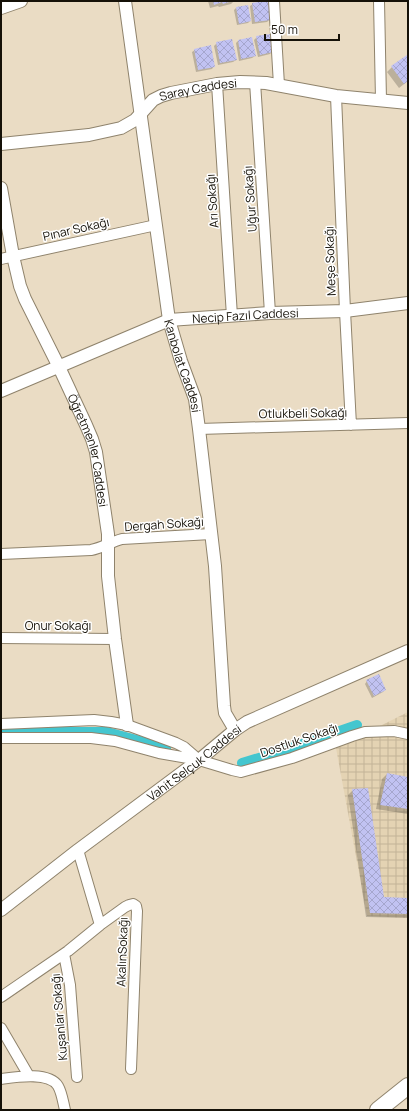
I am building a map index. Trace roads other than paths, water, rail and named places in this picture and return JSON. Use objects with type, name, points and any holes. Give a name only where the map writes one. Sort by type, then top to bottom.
[{"type":"highway","points":[[378,1110],[408,1086]]},
{"type":"street","points":[[1,8],[21,1]]},
{"type":"street","name":"Kanbolat Caddesi","points":[[125,1],[169,320],[194,399],[199,428],[218,598],[224,706],[225,713],[235,730]]},
{"type":"street","points":[[274,1],[279,85]]},
{"type":"street","points":[[379,1],[381,100]]},
{"type":"street","name":"Saray Caddesi","points":[[1,144],[89,135],[111,131],[129,125],[154,100],[161,96],[217,84],[255,82],[336,96],[408,103]]},
{"type":"street","name":"Uğur Sokağı","points":[[255,82],[270,313]]},
{"type":"street","name":"Arı Sokağı","points":[[217,84],[232,316]]},
{"type":"street","name":"Meşe Sokağı","points":[[336,96],[351,424]]},
{"type":"street","name":"Öğretmenler Caddesi","points":[[1,188],[20,286],[86,425],[96,452],[108,534],[108,576],[127,725]]},
{"type":"street","name":"Pınar Sokağı","points":[[1,259],[156,225]]},
{"type":"street","name":"Necip Fazıl Caddesi","points":[[1,391],[169,320],[270,313],[345,311],[408,303]]},
{"type":"street","name":"Otlukbeli Sokağı","points":[[199,428],[408,423]]},
{"type":"street","name":"Dergah Sokağı","points":[[1,554],[91,550],[97,549],[114,541],[133,538],[211,534]]},
{"type":"street","name":"Onur Sokağı","points":[[1,638],[115,639]]},
{"type":"street","name":"Vahit Selçuk Caddesi","points":[[1,910],[247,722],[408,651]]},
{"type":"street","name":"Dostluk Sokağı","points":[[1,724],[32,724],[94,720],[111,722],[127,725],[176,743],[184,747],[199,760]]},
{"type":"street","name":"Dostluk Sokağı","points":[[2,741],[103,738],[159,753],[199,760],[241,772],[292,758],[365,732],[394,731],[408,734]]},
{"type":"street","points":[[78,850],[100,925]]},
{"type":"street","name":"AkalınSokağı","points":[[1,997],[64,954],[128,905],[133,904],[136,906],[137,911],[131,1069]]},
{"type":"street","name":"Kuşanlar Sokağı","points":[[64,954],[69,975],[77,1077]]},
{"type":"street","points":[[1,1028],[29,1076]]},
{"type":"street","points":[[1,1079],[29,1076],[47,1078],[54,1081],[61,1093],[65,1110]]},
{"type":"waterway","points":[[242,763],[357,725]]},
{"type":"waterway","points":[[1,732],[107,732],[166,748]]}]
